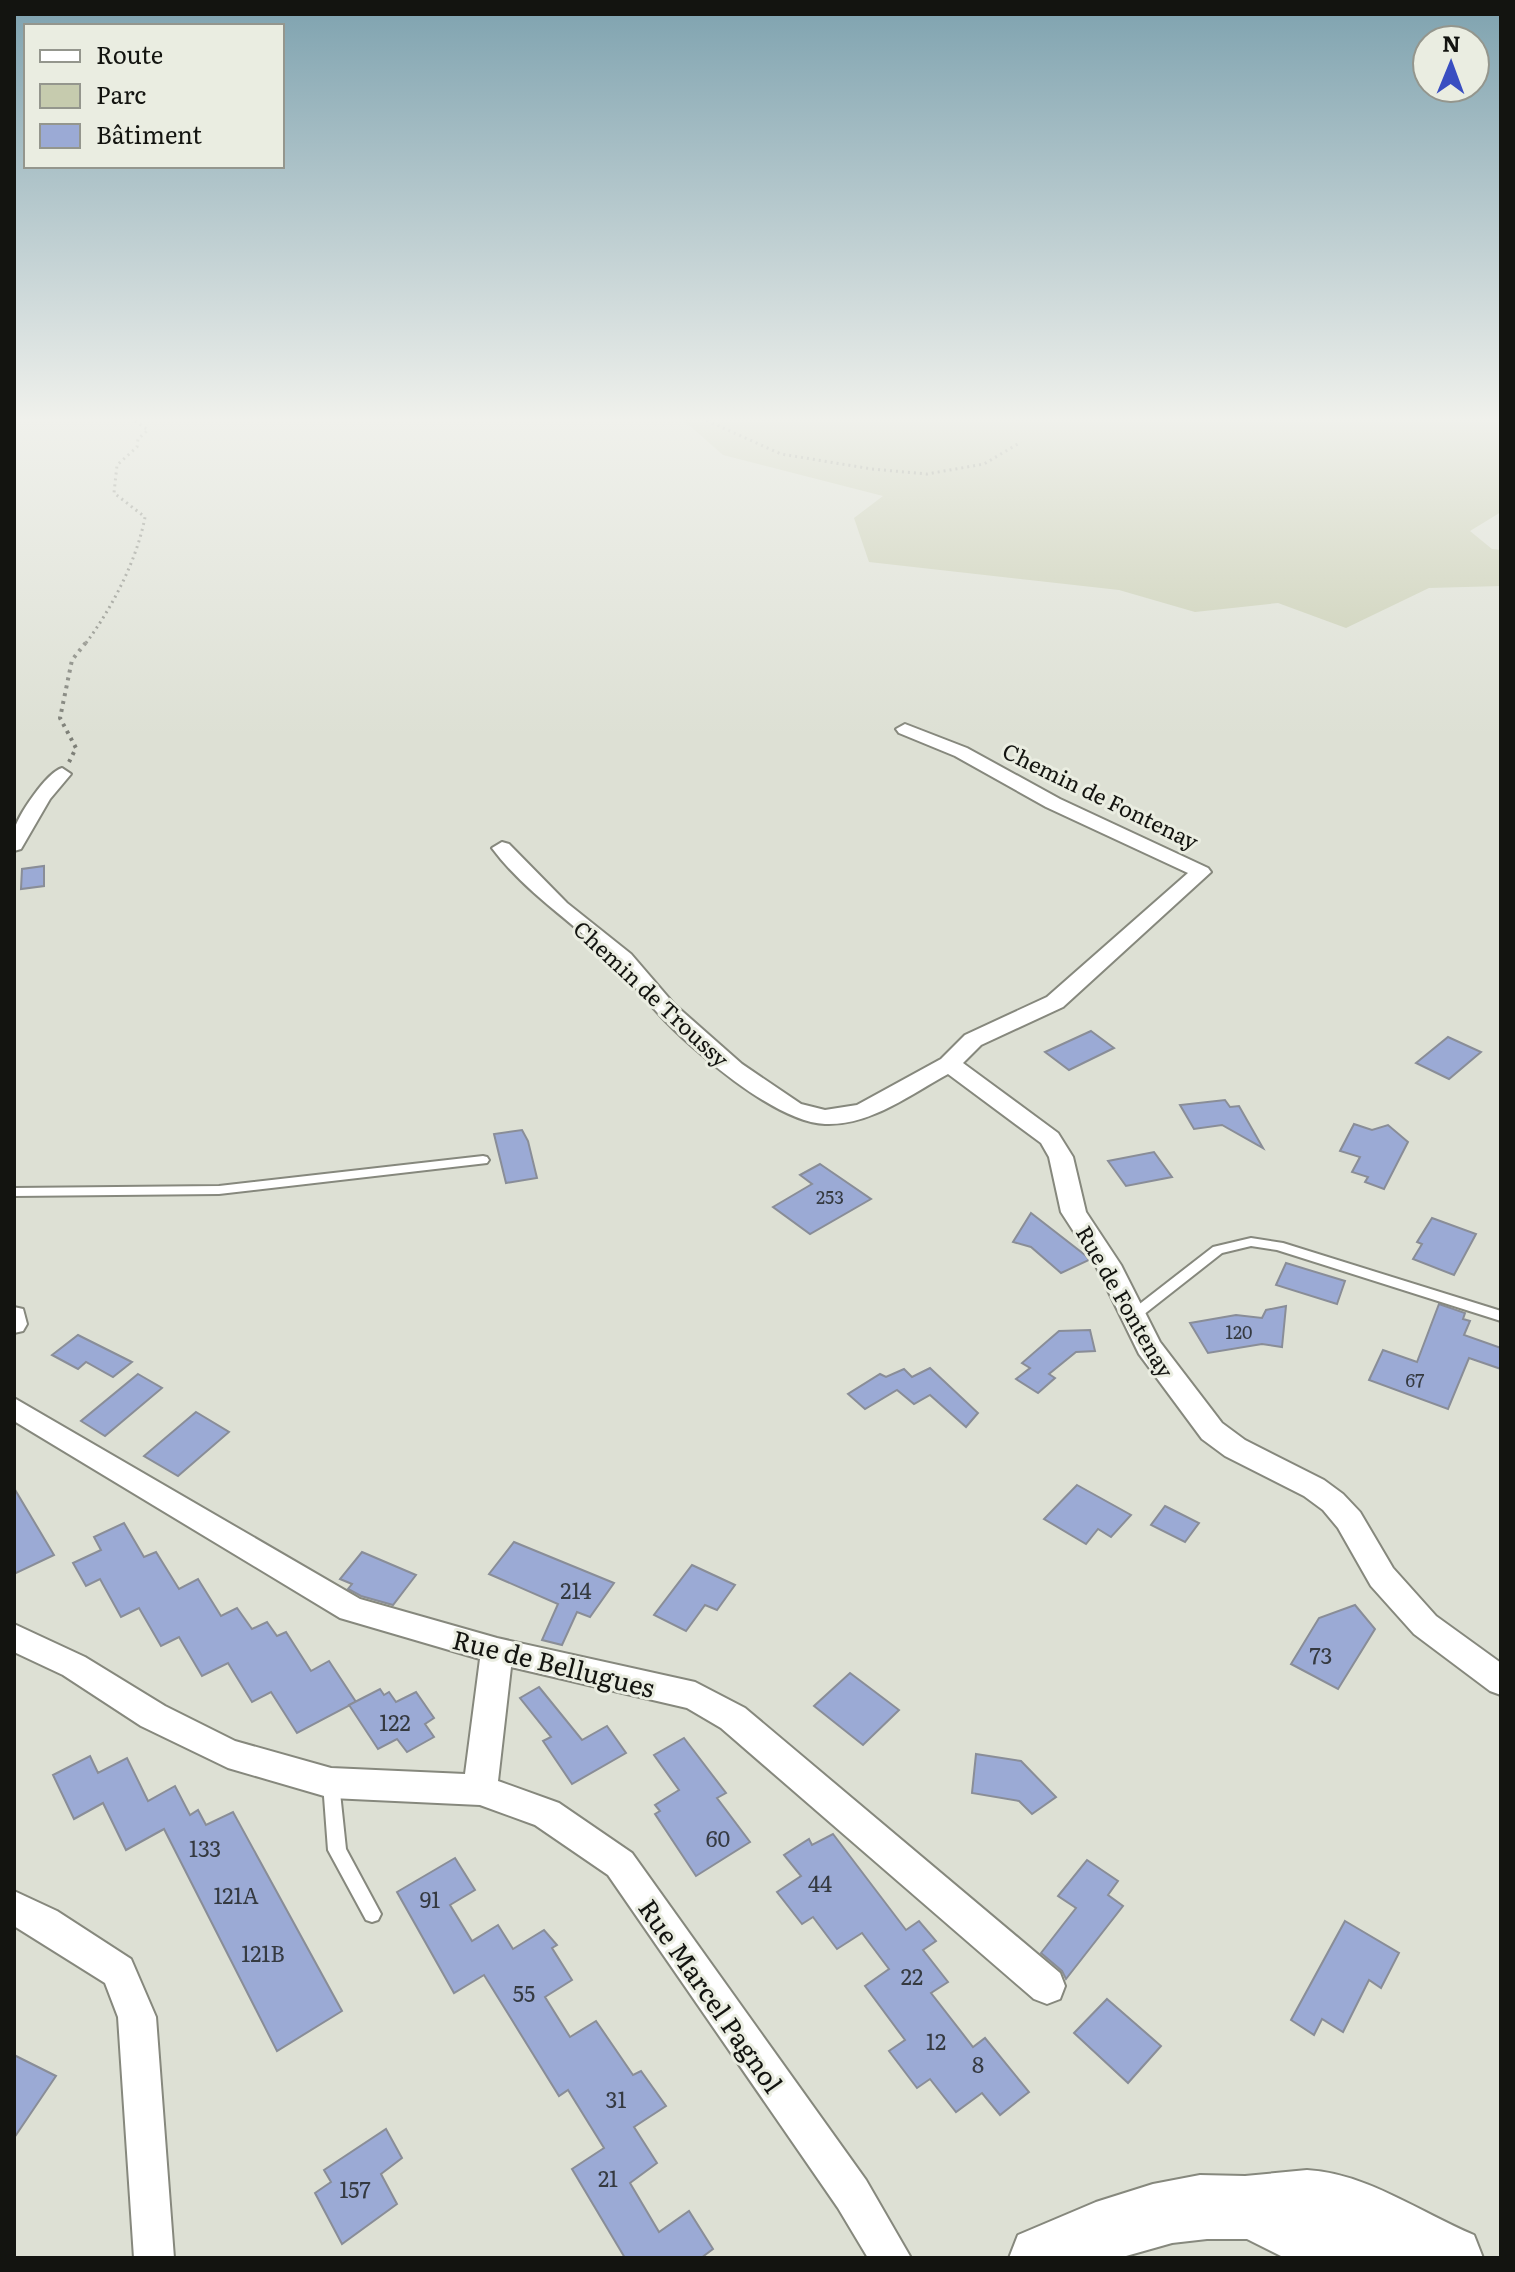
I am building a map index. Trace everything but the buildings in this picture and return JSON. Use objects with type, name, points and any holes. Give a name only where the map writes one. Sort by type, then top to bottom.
[{"type":"main road","points":[[1041,2258],[1101,2231],[1162,2212],[1304,2201],[1339,2206],[1405,2240],[1451,2258]]},
{"type":"main road","points":[[1250,2207],[1354,2258]]},
{"type":"street","name":"Chemin de Fontenay","points":[[905,729],[961,752],[1053,803],[1201,872],[1055,1002],[973,1040],[949,1064]]},
{"type":"street","points":[[14,845],[42,797],[62,774]]},
{"type":"street","name":"Chemin de Troussy","points":[[502,848],[560,907],[623,959],[666,1009],[734,1069],[793,1109],[825,1117],[863,1111],[949,1064]]},
{"type":"street","name":"Rue de Fontenay","points":[[949,1064],[1050,1138],[1061,1157],[1074,1212],[1108,1265],[1149,1347],[1212,1431],[1235,1448],[1314,1488],[1333,1502],[1349,1520],[1382,1577],[1425,1625],[1501,1681]]},
{"type":"street","points":[[14,1316],[14,1324]]},
{"type":"street","name":"Rue de Bellugues","points":[[14,1408],[351,1609],[497,1651],[695,1696],[733,1718],[1047,1986]]},
{"type":"street","name":"Rue Marcel Pagnol","points":[[14,1637],[74,1666],[153,1716],[228,1753],[331,1783],[480,1790],[547,1814],[620,1864],[852,2194],[891,2258]]},
{"type":"street","points":[[480,1790],[497,1651]]},
{"type":"street","points":[[14,1908],[44,1923],[118,1971],[137,2017],[154,2258]]},
{"type":"lane","points":[[14,1192],[219,1190],[483,1160]]},
{"type":"lane","points":[[1133,1316],[1218,1250],[1251,1242],[1278,1246],[1501,1316]]},
{"type":"lane","points":[[331,1783],[337,1850],[372,1914]]},
{"type":"path","points":[[62,774],[76,748],[60,718],[72,660],[100,624],[141,538],[144,524]]},
{"type":"green space","points":[[856,524],[1481,524],[1470,531],[1492,549],[1501,550],[1501,586],[1429,588],[1346,628],[1278,603],[1195,612],[1119,590],[869,562]]}]
